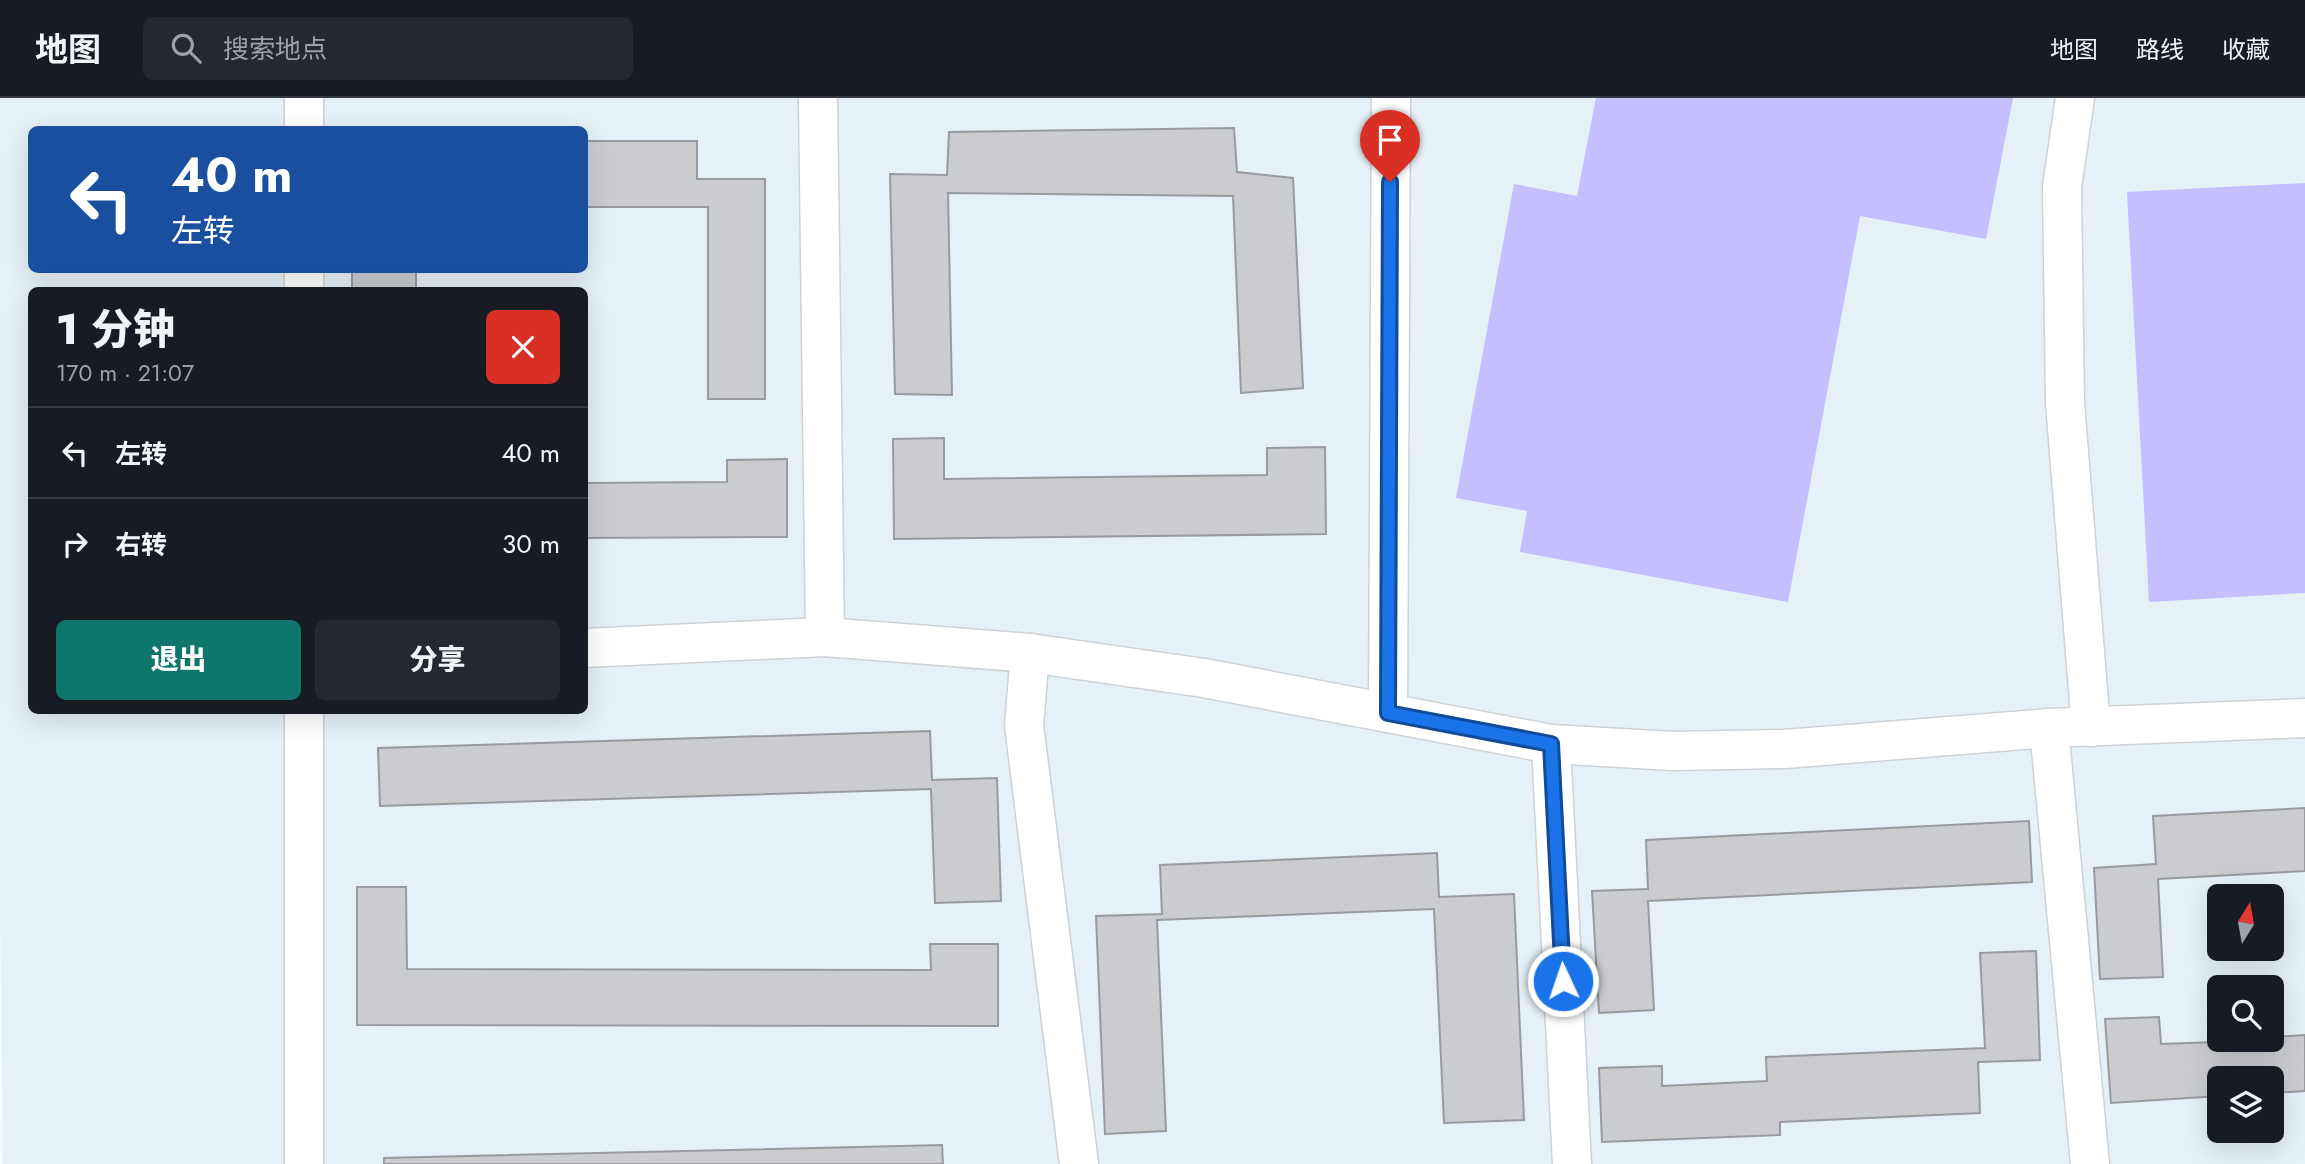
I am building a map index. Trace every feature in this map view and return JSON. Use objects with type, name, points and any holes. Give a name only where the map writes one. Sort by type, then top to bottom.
[{"type":"street","points":[[304,98],[304,126]]},
{"type":"street","points":[[818,98],[825,637]]},
{"type":"street","points":[[1388,713],[1391,98]]},
{"type":"street","points":[[2075,98],[2062,187],[2066,403],[2091,727]]},
{"type":"street","points":[[588,648],[825,637],[1030,653],[1204,678],[1551,744],[1673,751],[1785,749],[2049,728],[2305,718]]},
{"type":"street","points":[[1030,653],[1024,725],[1079,1164]]},
{"type":"street","points":[[304,714],[304,1164]]},
{"type":"street","points":[[2049,728],[2090,1164]]},
{"type":"street","points":[[1551,744],[1572,1164]]},
{"type":"shaded area","points":[[0,98],[2305,98],[2305,1164],[3,1164],[0,904]]},
{"type":"shaded area","points":[[1596,98],[2013,98],[1986,239],[1860,216],[1788,602],[1520,552],[1527,511],[1456,498],[1514,184],[1577,196]]},
{"type":"shaded area","points":[[2305,183],[2305,593],[2149,602],[2127,192]]},
{"type":"building","points":[[1234,128],[1237,172],[1293,178],[1303,388],[1241,393],[1233,196],[948,193],[952,395],[895,394],[890,174],[947,175],[949,132]]},
{"type":"building","points":[[588,141],[697,141],[697,179],[765,179],[765,399],[708,399],[708,207],[588,207]]},
{"type":"building","points":[[352,273],[416,273],[416,287],[352,287]]},
{"type":"building","points":[[944,438],[944,479],[1267,475],[1267,448],[1325,447],[1326,534],[894,539],[893,439]]},
{"type":"building","points":[[787,459],[787,537],[588,538],[588,483],[727,482],[727,460]]},
{"type":"building","points":[[930,731],[932,780],[997,778],[1001,901],[935,903],[931,789],[380,806],[378,748]]},
{"type":"building","points":[[2305,808],[2305,871],[2158,879],[2163,977],[2100,979],[2094,868],[2156,864],[2153,816]]},
{"type":"building","points":[[2029,821],[2032,882],[1648,901],[1654,1010],[1599,1013],[1592,891],[1648,889],[1646,840]]},
{"type":"building","points":[[1437,853],[1439,897],[1514,894],[1524,1120],[1444,1123],[1434,909],[1157,920],[1166,1131],[1105,1134],[1096,916],[1162,914],[1160,865]]},
{"type":"building","points":[[357,887],[406,887],[407,969],[931,970],[930,944],[998,944],[998,1026],[357,1025]]},
{"type":"building","points":[[2036,951],[2040,1060],[1978,1062],[1980,1113],[1780,1122],[1780,1135],[1602,1142],[1599,1068],[1662,1066],[1662,1086],[1767,1081],[1766,1057],[1985,1048],[1980,953]]},
{"type":"building","points":[[2159,1017],[2161,1044],[2207,1042],[2207,1052],[2284,1052],[2284,1036],[2305,1035],[2305,1091],[2284,1092],[2284,1066],[2207,1066],[2207,1097],[2111,1103],[2105,1019]]},
{"type":"building","points":[[942,1145],[943,1164],[384,1164],[384,1158]]},
{"type":"route","points":[[1390,182],[1388,713],[1551,744],[1563,981]]}]
